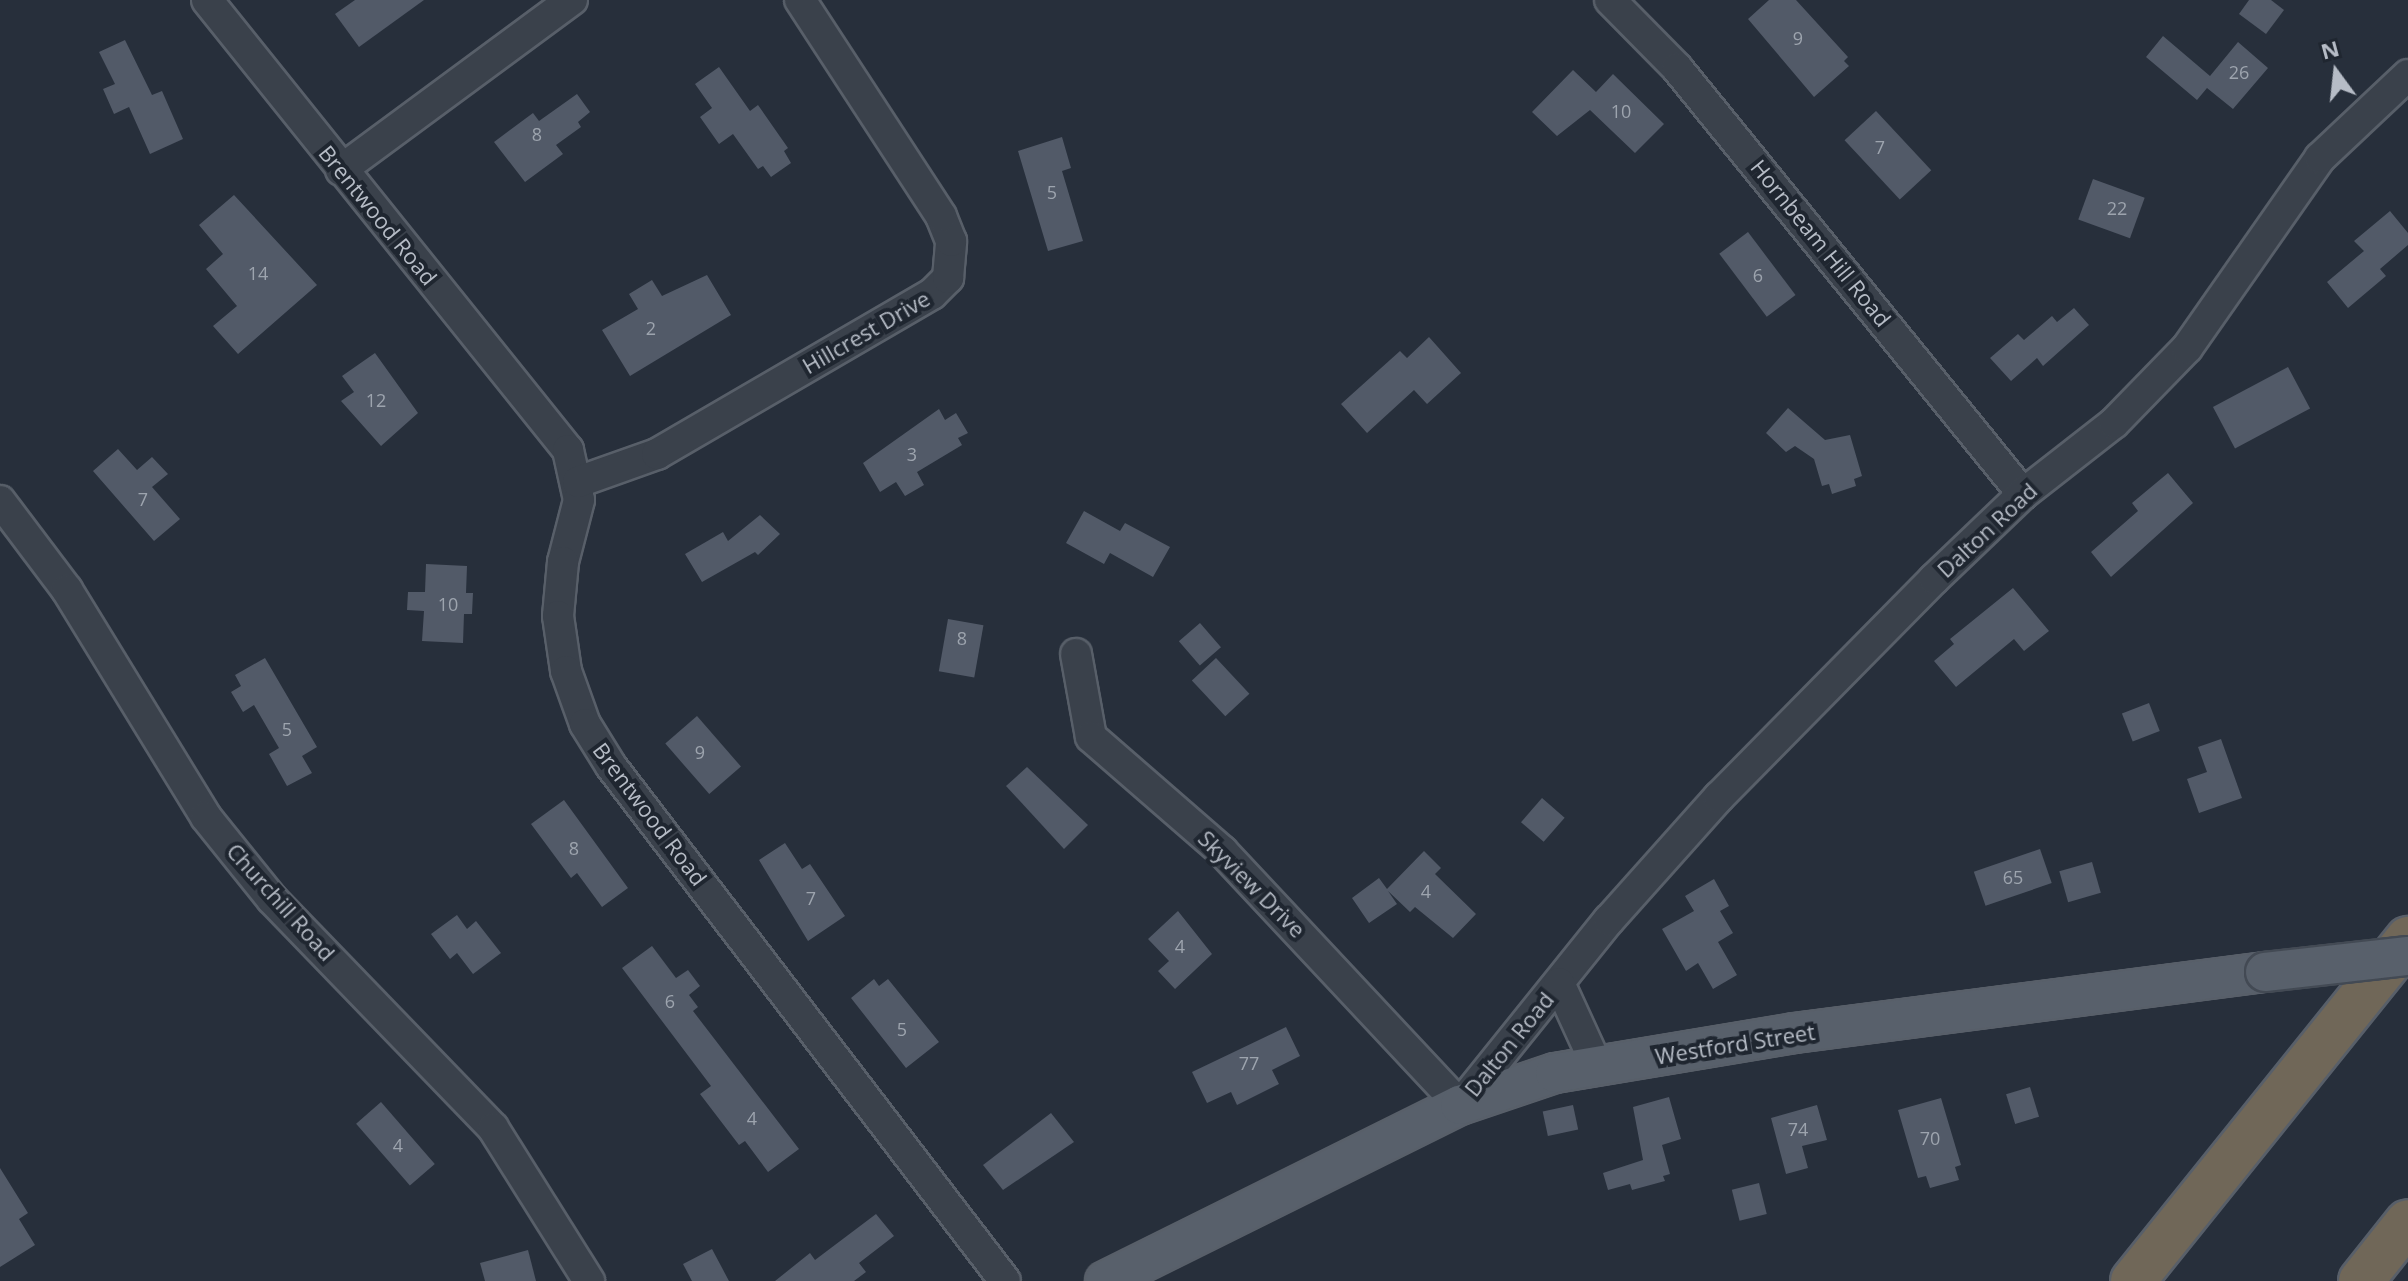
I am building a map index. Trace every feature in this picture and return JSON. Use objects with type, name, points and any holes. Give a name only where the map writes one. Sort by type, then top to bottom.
[{"type":"highway","points":[[2133,1281],[2408,939]]},
{"type":"highway","points":[[2361,1281],[2408,1222]]},
{"type":"main road","name":"Westford Street","points":[[1105,1281],[1460,1105],[1555,1073],[1795,1033],[2408,956]]},
{"type":"street","name":"Brentwood Road","points":[[207,0],[341,170],[559,436],[578,482],[579,500],[561,575],[558,616],[566,671],[585,724],[611,766],[1005,1281]]},
{"type":"street","points":[[341,170],[572,0]]},
{"type":"street","name":"Hillcrest Drive","points":[[578,482],[657,454],[932,294],[948,278],[951,241],[941,216],[800,0]]},
{"type":"street","name":"Hornbeam Hill Road","points":[[1610,0],[1677,68],[2023,494]]},
{"type":"street","name":"Dalton Road","points":[[1460,1105],[1559,983],[1719,797],[2023,494],[2114,423],[2187,348],[2320,158],[2408,75]]},
{"type":"street","name":"Churchill Road","points":[[0,501],[67,590],[206,817],[272,899],[493,1128],[589,1281]]},
{"type":"street","name":"Skyview Drive","points":[[1076,654],[1091,737],[1222,851],[1460,1105]]},
{"type":"street","name":"Dalton Road","points":[[1559,983],[1597,1066]]},
{"type":"building","points":[[355,0],[424,0],[359,47],[335,14]]},
{"type":"building","points":[[1769,0],[1796,0],[1848,57],[1844,61],[1849,66],[1814,97],[1748,19]]},
{"type":"building","points":[[2249,0],[2271,0],[2284,10],[2266,34],[2239,14]]},
{"type":"building","points":[[2163,36],[2210,76],[2238,42],[2268,68],[2233,109],[2207,88],[2197,100],[2146,57]]},
{"type":"building","points":[[125,40],[152,95],[162,91],[183,139],[150,154],[129,107],[114,114],[103,89],[115,84],[99,52]]},
{"type":"building","points":[[719,67],[750,111],[758,105],[788,148],[784,151],[791,163],[771,177],[763,166],[758,169],[733,134],[719,144],[700,117],[712,108],[695,84]]},
{"type":"building","points":[[1573,70],[1596,92],[1613,74],[1664,124],[1635,153],[1590,110],[1557,136],[1532,112]]},
{"type":"building","points":[[577,94],[590,112],[578,122],[581,127],[556,145],[563,154],[525,182],[494,142],[533,113],[539,121]]},
{"type":"building","points":[[1876,111],[1931,170],[1900,200],[1845,140]]},
{"type":"building","points":[[1062,137],[1071,168],[1062,171],[1083,241],[1048,251],[1018,151]]},
{"type":"building","points":[[2093,179],[2145,198],[2130,238],[2078,219]]},
{"type":"building","points":[[234,195],[317,285],[238,354],[213,326],[237,306],[206,269],[223,254],[199,225]]},
{"type":"building","points":[[2390,211],[2408,233],[2408,245],[2380,269],[2386,276],[2348,308],[2327,282],[2364,251],[2354,241]]},
{"type":"building","points":[[1748,232],[1796,295],[1767,317],[1719,254]]},
{"type":"building","points":[[707,275],[731,315],[630,376],[602,330],[638,309],[629,294],[652,280],[662,296]]},
{"type":"building","points":[[2074,308],[2089,325],[2043,366],[2037,358],[2011,381],[1990,358],[2018,334],[2024,340],[2052,316],[2057,322]]},
{"type":"building","points":[[1429,337],[1461,373],[1427,404],[1414,390],[1367,433],[1341,404],[1400,351],[1407,358]]},
{"type":"building","points":[[375,353],[418,413],[381,446],[341,401],[354,392],[342,376]]},
{"type":"building","points":[[2288,367],[2310,408],[2235,448],[2213,407]]},
{"type":"building","points":[[1788,408],[1825,440],[1850,435],[1862,476],[1854,479],[1856,486],[1832,494],[1829,484],[1822,486],[1814,459],[1795,446],[1786,452],[1766,433]]},
{"type":"building","points":[[939,409],[945,420],[956,413],[968,433],[958,438],[962,445],[917,472],[924,485],[905,496],[896,482],[880,492],[863,463]]},
{"type":"building","points":[[118,449],[137,470],[152,457],[168,474],[152,487],[180,519],[154,541],[93,471]]},
{"type":"building","points":[[2168,473],[2193,503],[2111,577],[2091,552],[2138,511],[2132,503]]},
{"type":"building","points":[[1084,511],[1120,531],[1125,523],[1170,547],[1153,577],[1110,553],[1104,564],[1066,543]]},
{"type":"building","points":[[760,515],[780,534],[758,555],[755,552],[702,582],[685,554],[723,532],[728,541]]},
{"type":"building","points":[[426,564],[467,566],[466,593],[473,593],[472,614],[464,614],[463,643],[422,641],[424,611],[407,610],[408,592],[425,592]]},
{"type":"building","points":[[2013,588],[2049,631],[2024,651],[2014,639],[1956,687],[1934,661],[1954,644],[1950,639]]},
{"type":"building","points":[[948,619],[983,625],[974,677],[939,671]]},
{"type":"building","points":[[1200,623],[1221,647],[1200,666],[1179,641]]},
{"type":"building","points":[[265,658],[317,747],[302,756],[312,773],[287,786],[269,754],[279,748],[254,705],[243,712],[231,692],[241,686],[235,675]]},
{"type":"building","points":[[1216,658],[1249,694],[1225,716],[1192,681]]},
{"type":"building","points":[[2149,703],[2160,731],[2133,741],[2122,713]]},
{"type":"building","points":[[697,716],[741,767],[709,794],[665,744]]},
{"type":"building","points":[[2221,739],[2242,798],[2199,813],[2187,779],[2207,772],[2198,747]]},
{"type":"building","points":[[1027,767],[1088,825],[1064,849],[1006,786]]},
{"type":"building","points":[[1542,798],[1565,818],[1544,842],[1521,822]]},
{"type":"building","points":[[564,800],[628,888],[602,907],[577,873],[571,878],[531,824]]},
{"type":"building","points":[[785,843],[802,869],[810,864],[845,916],[808,941],[759,860]]},
{"type":"building","points":[[2040,849],[2052,883],[1986,906],[1974,872]]},
{"type":"building","points":[[1424,851],[1441,868],[1435,874],[1476,914],[1453,938],[1415,907],[1410,912],[1388,891],[1397,904],[1369,923],[1352,898],[1379,878],[1387,889]]},
{"type":"building","points":[[2092,862],[2101,893],[2068,902],[2059,871]]},
{"type":"building","points":[[1714,879],[1729,906],[1720,911],[1733,933],[1718,942],[1737,975],[1713,989],[1698,963],[1686,971],[1662,929],[1694,911],[1685,896]]},
{"type":"building","points":[[1178,911],[1212,954],[1175,989],[1158,971],[1169,961],[1148,939]]},
{"type":"building","points":[[457,915],[467,929],[476,921],[501,953],[473,974],[457,953],[450,959],[431,934]]},
{"type":"building","points":[[652,946],[676,978],[688,970],[700,986],[689,995],[698,1007],[693,1011],[799,1149],[768,1172],[745,1141],[739,1145],[700,1094],[711,1086],[622,968]]},
{"type":"building","points":[[874,979],[879,986],[888,979],[939,1042],[906,1068],[851,998]]},
{"type":"building","points":[[1286,1027],[1300,1056],[1272,1070],[1279,1084],[1237,1105],[1231,1092],[1207,1103],[1192,1072]]},
{"type":"building","points":[[2030,1087],[2039,1117],[2015,1124],[2006,1094]]},
{"type":"building","points":[[1669,1097],[1681,1139],[1662,1145],[1670,1174],[1663,1176],[1665,1181],[1632,1190],[1630,1184],[1608,1190],[1603,1173],[1643,1160],[1633,1107]]},
{"type":"building","points":[[1941,1098],[1961,1165],[1955,1167],[1959,1180],[1930,1188],[1926,1176],[1918,1178],[1898,1110]]},
{"type":"building","points":[[381,1102],[435,1164],[410,1186],[356,1124]]},
{"type":"building","points":[[1573,1105],[1578,1129],[1548,1136],[1543,1111]]},
{"type":"building","points":[[1817,1105],[1827,1140],[1802,1146],[1808,1168],[1786,1174],[1771,1118]]},
{"type":"building","points":[[1051,1113],[1074,1142],[1003,1190],[983,1165]]},
{"type":"building","points":[[0,1168],[28,1213],[19,1219],[35,1245],[0,1267]]},
{"type":"building","points":[[1759,1183],[1767,1214],[1740,1221],[1732,1190]]},
{"type":"building","points":[[876,1214],[894,1236],[859,1263],[866,1272],[854,1281],[775,1281],[810,1253],[815,1260]]},
{"type":"building","points":[[712,1249],[729,1281],[692,1281],[683,1264]]},
{"type":"building","points":[[528,1250],[536,1281],[485,1281],[480,1263]]}]
